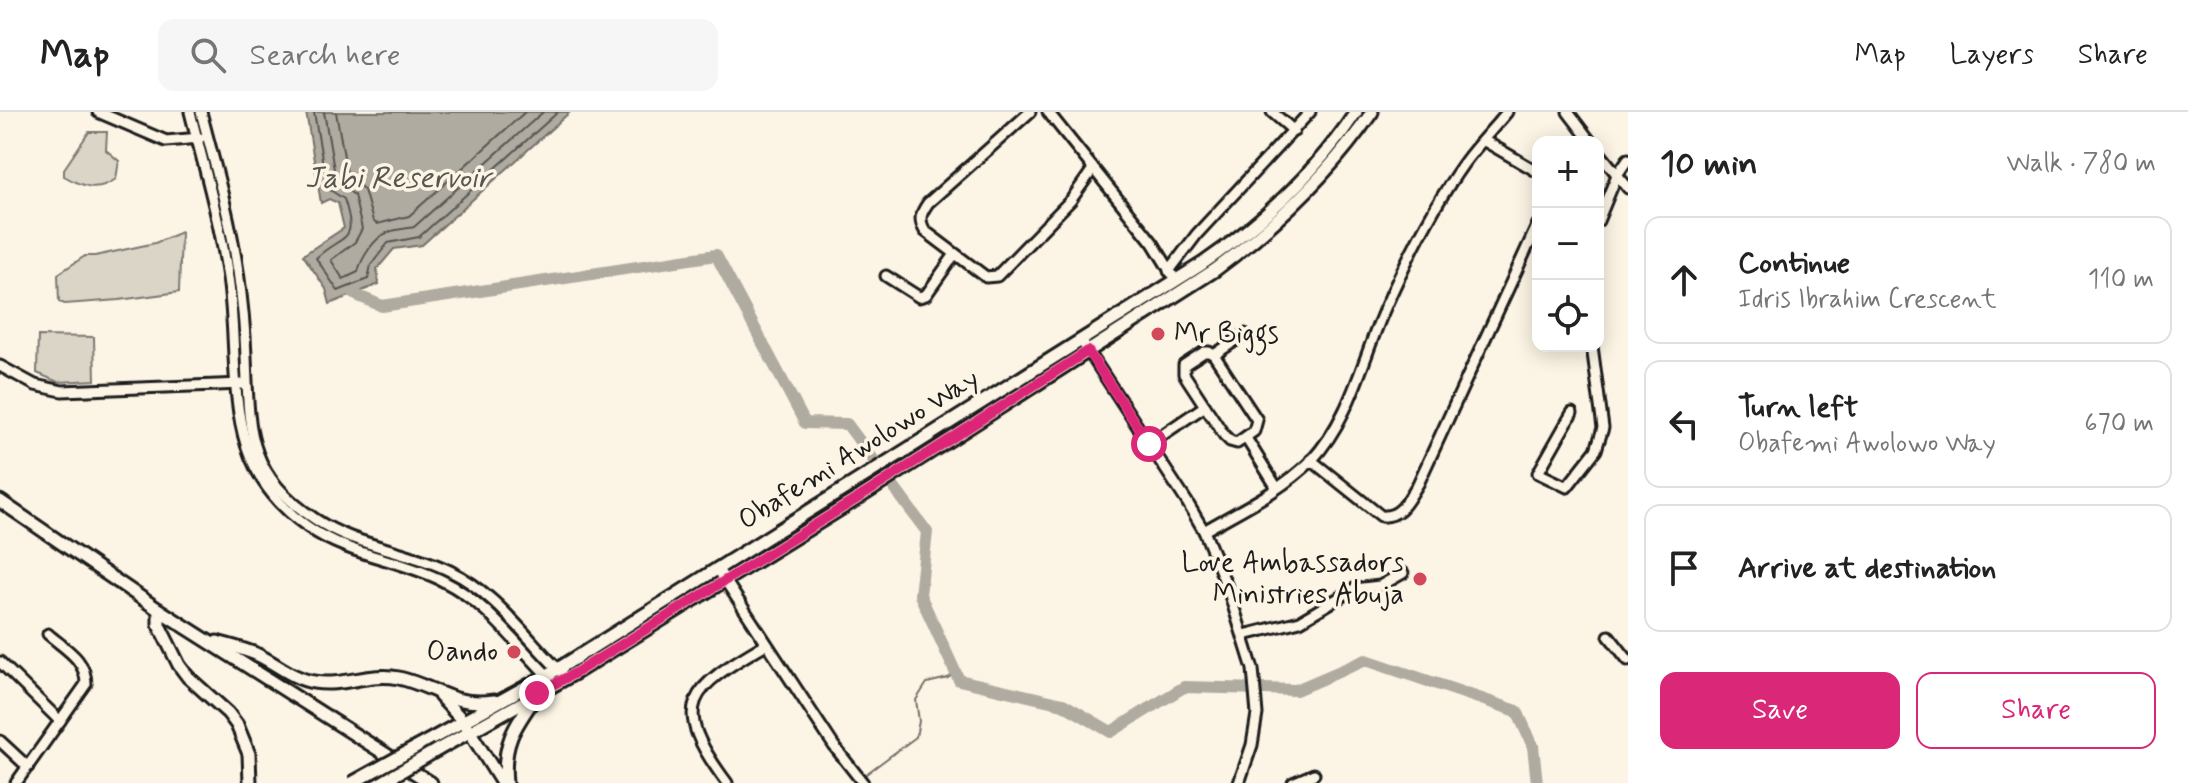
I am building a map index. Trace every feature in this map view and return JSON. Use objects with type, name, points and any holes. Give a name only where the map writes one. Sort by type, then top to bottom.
[{"type":"main road","name":"Obafemi Awolowo Way","points":[[381,783],[437,750],[502,700],[557,676],[868,492],[1085,345],[1173,275],[1230,245],[1314,167],[1356,112]]},
{"type":"main road","name":"Obafemi Awolowo Way","points":[[352,783],[417,747],[537,693],[557,676],[717,568],[916,442],[1215,270],[1268,229],[1335,162],[1372,112]]},
{"type":"main road","points":[[0,501],[159,610],[431,783]]},
{"type":"main road","points":[[159,610],[159,625],[179,665],[237,725],[249,754],[250,783]]},
{"type":"main road","points":[[209,641],[256,654],[305,681],[331,685],[382,676],[397,678],[440,695],[475,702],[502,700]]},
{"type":"main road","points":[[504,783],[509,739],[537,693]]},
{"type":"main road","points":[[440,695],[466,726],[504,783]]},
{"type":"street","points":[[98,112],[166,141],[202,137]]},
{"type":"street","points":[[190,112],[202,137]]},
{"type":"street","points":[[201,112],[202,137],[228,274],[249,428],[257,453],[272,479],[293,503],[337,532],[439,566],[467,581],[491,599],[557,676]]},
{"type":"street","points":[[1030,112],[928,203],[921,213],[920,222],[925,231],[986,277],[1002,274],[1071,200],[1093,169]]},
{"type":"street","points":[[1048,112],[1153,243],[1173,275],[1197,234],[1310,112]]},
{"type":"street","points":[[1272,112],[1294,131]]},
{"type":"street","points":[[1204,531],[1277,488],[1311,460],[1329,439],[1348,406],[1384,310],[1417,240],[1440,198],[1466,161],[1507,112]]},
{"type":"street","points":[[1568,112],[1586,136]]},
{"type":"street","points":[[1483,140],[1532,169]]},
{"type":"street","points":[[1604,159],[1628,188]]},
{"type":"street","points":[[1603,208],[1617,175],[1628,159]]},
{"type":"street","points":[[1311,460],[1381,516],[1391,517],[1397,513],[1418,484],[1532,237]]},
{"type":"street","points":[[886,276],[919,297],[926,295],[955,254]]},
{"type":"street","points":[[1214,355],[1245,334]]},
{"type":"street","points":[[1085,345],[1204,531],[1244,635],[1253,669],[1257,714],[1242,782]]},
{"type":"street","points":[[1209,352],[1257,420],[1254,431],[1237,443],[1230,441],[1205,406],[1183,370],[1184,365],[1209,352]]},
{"type":"street","points":[[1572,413],[1538,473],[1567,487],[1596,450],[1603,428],[1593,352]]},
{"type":"street","points":[[0,366],[35,385],[62,391],[241,384]]},
{"type":"street","points":[[1149,444],[1205,406]]},
{"type":"street","points":[[1246,438],[1277,488]]},
{"type":"street","points":[[717,568],[846,763],[863,783]]},
{"type":"street","points":[[1244,635],[1300,621],[1354,589],[1380,586],[1403,573]]},
{"type":"street","points":[[16,783],[86,684],[86,673],[79,660],[48,634]]},
{"type":"street","points":[[1609,636],[1626,655]]},
{"type":"street","points":[[727,783],[696,737],[692,718],[694,703],[711,678],[766,644]]},
{"type":"street","points":[[0,662],[60,721]]},
{"type":"street","points":[[0,741],[28,767]]},
{"type":"street","points":[[1293,783],[1314,774]]},
{"type":"shaded area","points":[[89,132],[107,132],[106,150],[119,161],[116,179],[103,186],[84,185],[64,176],[64,169]]},
{"type":"shaded area","points":[[181,232],[179,292],[119,300],[59,302],[58,274],[85,256],[155,243]]},
{"type":"shaded area","points":[[38,336],[94,337],[95,380],[58,382],[37,373]]},
{"type":"water","name":"Jabi Reservoir","points":[[306,112],[570,112],[422,245],[394,249],[377,269],[379,284],[330,304],[326,289],[303,255],[344,228],[338,203],[329,199],[321,203]]},
{"type":"waterway","points":[[354,294],[382,306],[716,255],[805,423],[847,424],[927,532],[920,595],[959,680],[1063,704],[1111,732],[1184,687],[1296,690],[1366,660],[1517,711],[1533,746],[1537,783]]},
{"type":"waterway","points":[[862,777],[916,737],[919,721],[916,700],[927,683],[955,673]]},
{"type":"place","name":"Mr Biggs","points":[[1158,334]]},
{"type":"place","name":"Love Ambassadors Ministries Abuja","points":[[1420,579]]},
{"type":"place","name":"Oando","points":[[514,652]]},
{"type":"route","points":[[537,693],[577,672],[868,492],[1088,351],[1149,444]]}]
